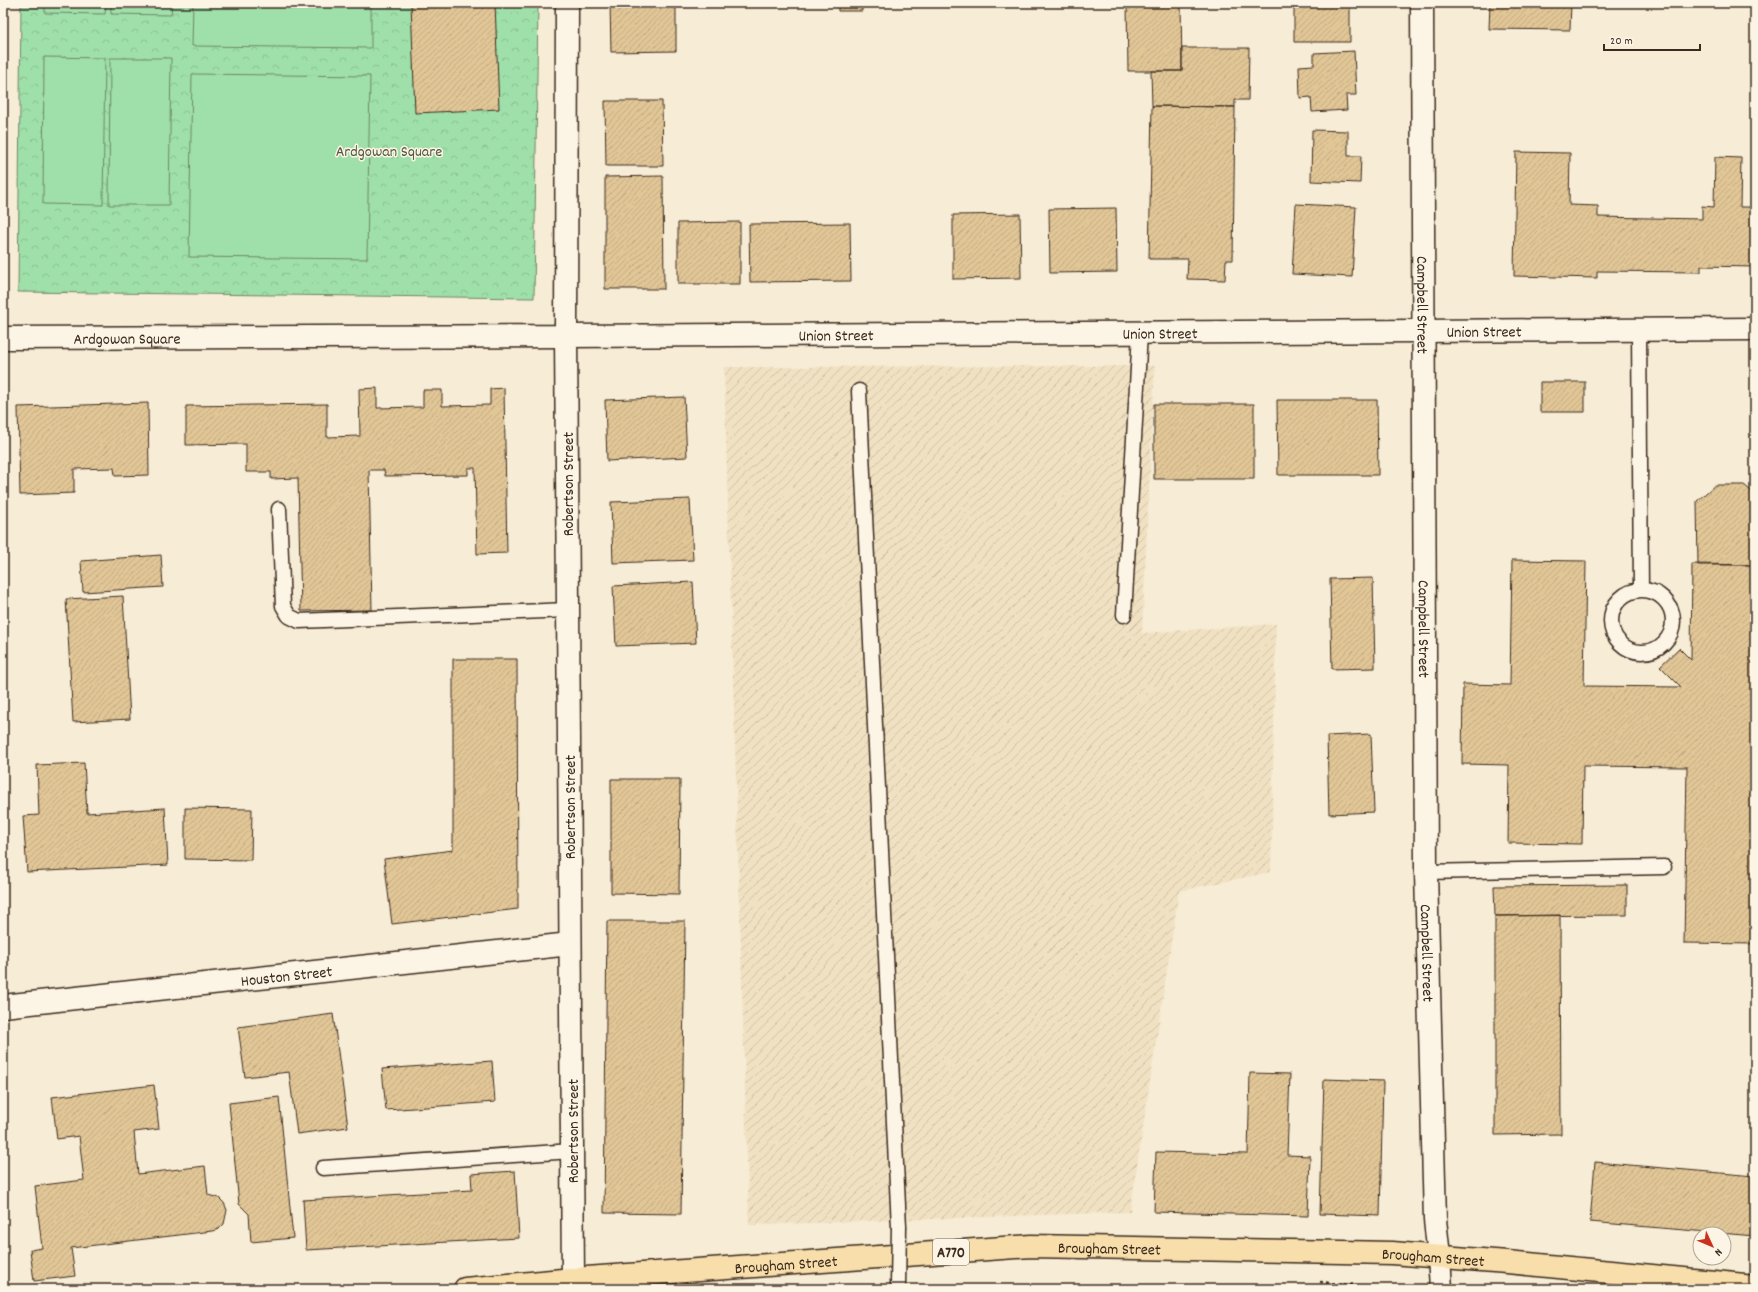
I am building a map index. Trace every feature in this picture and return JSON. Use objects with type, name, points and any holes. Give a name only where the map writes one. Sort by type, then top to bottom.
[{"type":"main road","name":"Brougham Street","points":[[464,1289],[573,1279],[1031,1246],[1384,1253],[1439,1256],[1755,1286]]},
{"type":"street","points":[[566,336],[567,3]]},
{"type":"street","name":"Campbell Street","points":[[1422,3],[1426,872],[1435,1220],[1441,1289]]},
{"type":"street","name":"Union Street","points":[[566,336],[1755,329]]},
{"type":"street","name":"Ardgowan Square","points":[[3,338],[566,336]]},
{"type":"street","name":"Robertson Street","points":[[566,336],[573,1279]]},
{"type":"street","name":"Houston Street","points":[[3,1006],[570,944]]},
{"type":"lane","points":[[1639,330],[1641,590]]},
{"type":"lane","points":[[1124,615],[1140,333]]},
{"type":"lane","points":[[859,391],[899,1227],[898,1287]]},
{"type":"lane","points":[[279,509],[283,606],[289,616],[299,622],[568,610]]},
{"type":"lane","points":[[1641,590],[1655,593],[1665,600],[1672,610],[1674,622],[1671,634],[1664,644],[1654,650],[1642,652],[1630,650],[1620,643],[1613,632],[1611,620],[1614,609],[1621,598],[1631,592],[1641,590]]},
{"type":"lane","points":[[1426,872],[1664,867]]},
{"type":"lane","points":[[324,1168],[572,1151]]},
{"type":"shaded area","points":[[1155,366],[1142,633],[1276,624],[1271,872],[1179,891],[1130,1212],[749,1225],[724,367]]},
{"type":"green space","name":"Ardgowan Square","points":[[21,3],[538,3],[534,298],[18,292]]},
{"type":"green space","points":[[45,3],[106,3],[105,14],[45,13]]},
{"type":"green space","points":[[111,3],[172,3],[171,15],[111,14]]},
{"type":"green space","points":[[193,3],[371,3],[371,48],[192,46]]},
{"type":"green space","points":[[44,57],[105,58],[103,205],[43,204]]},
{"type":"green space","points":[[110,58],[171,58],[169,205],[109,205]]},
{"type":"green space","points":[[192,74],[370,76],[367,259],[189,257]]},
{"type":"building","points":[[411,3],[495,3],[499,109],[415,113]]},
{"type":"building","points":[[610,3],[676,3],[676,51],[611,52]]},
{"type":"building","points":[[838,3],[862,3],[862,11],[838,11]]},
{"type":"building","points":[[1127,3],[1181,3],[1182,71],[1128,71]]},
{"type":"building","points":[[1294,3],[1350,3],[1350,42],[1294,42]]},
{"type":"building","points":[[1490,3],[1571,3],[1570,30],[1489,29]]},
{"type":"building","points":[[1182,48],[1249,48],[1248,100],[1235,100],[1235,107],[1152,106],[1151,71],[1182,71]]},
{"type":"building","points":[[1354,51],[1356,95],[1346,95],[1347,110],[1312,112],[1311,97],[1300,98],[1299,66],[1314,65],[1314,53]]},
{"type":"building","points":[[605,101],[662,101],[663,166],[606,166]]},
{"type":"building","points":[[1152,106],[1235,107],[1233,260],[1226,260],[1225,280],[1187,279],[1188,259],[1149,259]]},
{"type":"building","points":[[1312,130],[1348,131],[1348,156],[1361,156],[1360,183],[1311,181]]},
{"type":"building","points":[[1516,152],[1570,153],[1569,205],[1598,206],[1598,217],[1702,219],[1702,206],[1714,207],[1715,157],[1741,158],[1740,207],[1755,207],[1755,267],[1701,266],[1701,272],[1597,271],[1597,278],[1514,276]]},
{"type":"building","points":[[663,176],[664,289],[605,289],[605,177]]},
{"type":"building","points":[[1296,204],[1356,207],[1352,277],[1292,274]]},
{"type":"building","points":[[1116,208],[1117,272],[1050,273],[1049,209]]},
{"type":"building","points":[[1020,214],[1021,278],[953,279],[953,215]]},
{"type":"building","points":[[740,222],[740,284],[678,284],[678,223]]},
{"type":"building","points":[[850,223],[851,281],[750,282],[749,224]]},
{"type":"building","points":[[1540,382],[1585,382],[1585,412],[1540,412]]},
{"type":"building","points":[[377,388],[377,408],[423,407],[423,390],[442,390],[442,406],[490,405],[490,389],[504,388],[507,553],[477,554],[475,468],[468,468],[468,475],[385,476],[384,470],[369,470],[372,610],[301,611],[298,478],[271,479],[271,472],[246,472],[246,444],[186,445],[186,406],[327,404],[327,437],[360,436],[359,389]]},
{"type":"building","points":[[684,397],[687,457],[607,461],[605,400]]},
{"type":"building","points":[[1277,400],[1377,400],[1378,475],[1278,475]]},
{"type":"building","points":[[148,403],[149,475],[115,476],[114,468],[74,469],[74,493],[20,495],[18,407]]},
{"type":"building","points":[[1154,404],[1254,404],[1254,479],[1154,479]]},
{"type":"building","points":[[1715,485],[1744,485],[1755,494],[1755,565],[1698,565],[1697,501]]},
{"type":"building","points":[[690,499],[693,560],[613,563],[611,502]]},
{"type":"building","points":[[161,555],[163,587],[83,592],[81,561]]},
{"type":"building","points":[[1512,560],[1586,561],[1584,686],[1681,687],[1660,666],[1679,648],[1691,660],[1692,564],[1755,565],[1755,944],[1684,943],[1687,767],[1583,766],[1582,844],[1508,843],[1509,765],[1462,764],[1463,684],[1510,685]]},
{"type":"building","points":[[1373,578],[1375,668],[1332,669],[1330,579]]},
{"type":"building","points":[[693,582],[696,643],[616,646],[613,586]]},
{"type":"building","points":[[123,596],[130,719],[73,722],[66,599]]},
{"type":"building","points":[[453,659],[517,659],[518,909],[392,924],[384,859],[453,850]]},
{"type":"building","points":[[1371,734],[1374,812],[1329,814],[1327,736]]},
{"type":"building","points":[[84,763],[87,813],[165,808],[168,865],[27,872],[23,816],[39,815],[37,765]]},
{"type":"building","points":[[611,779],[680,779],[679,894],[611,893]]},
{"type":"building","points":[[185,808],[252,809],[251,860],[185,859]]},
{"type":"building","points":[[1627,885],[1627,915],[1495,916],[1494,886]]},
{"type":"building","points":[[1560,915],[1561,1134],[1495,1135],[1495,916]]},
{"type":"building","points":[[607,921],[685,921],[681,1214],[604,1213]]},
{"type":"building","points":[[333,1014],[348,1127],[297,1134],[289,1072],[245,1077],[238,1027]]},
{"type":"building","points":[[492,1061],[495,1102],[386,1110],[382,1069]]},
{"type":"building","points":[[1250,1073],[1290,1074],[1287,1155],[1310,1156],[1308,1216],[1154,1212],[1156,1152],[1248,1154]]},
{"type":"building","points":[[1324,1079],[1383,1081],[1380,1216],[1320,1214]]},
{"type":"building","points":[[154,1085],[159,1129],[134,1132],[138,1174],[205,1166],[208,1195],[219,1198],[224,1203],[227,1210],[224,1224],[219,1229],[212,1231],[71,1248],[75,1276],[34,1281],[30,1250],[42,1248],[35,1186],[84,1180],[79,1136],[57,1139],[52,1097]]},
{"type":"building","points":[[279,1097],[293,1238],[251,1242],[249,1214],[239,1204],[229,1103]]},
{"type":"building","points":[[1595,1162],[1755,1176],[1755,1236],[1732,1234],[1732,1226],[1692,1226],[1692,1231],[1590,1222]]},
{"type":"building","points":[[515,1171],[519,1238],[306,1250],[303,1200],[472,1190],[471,1174]]}]
